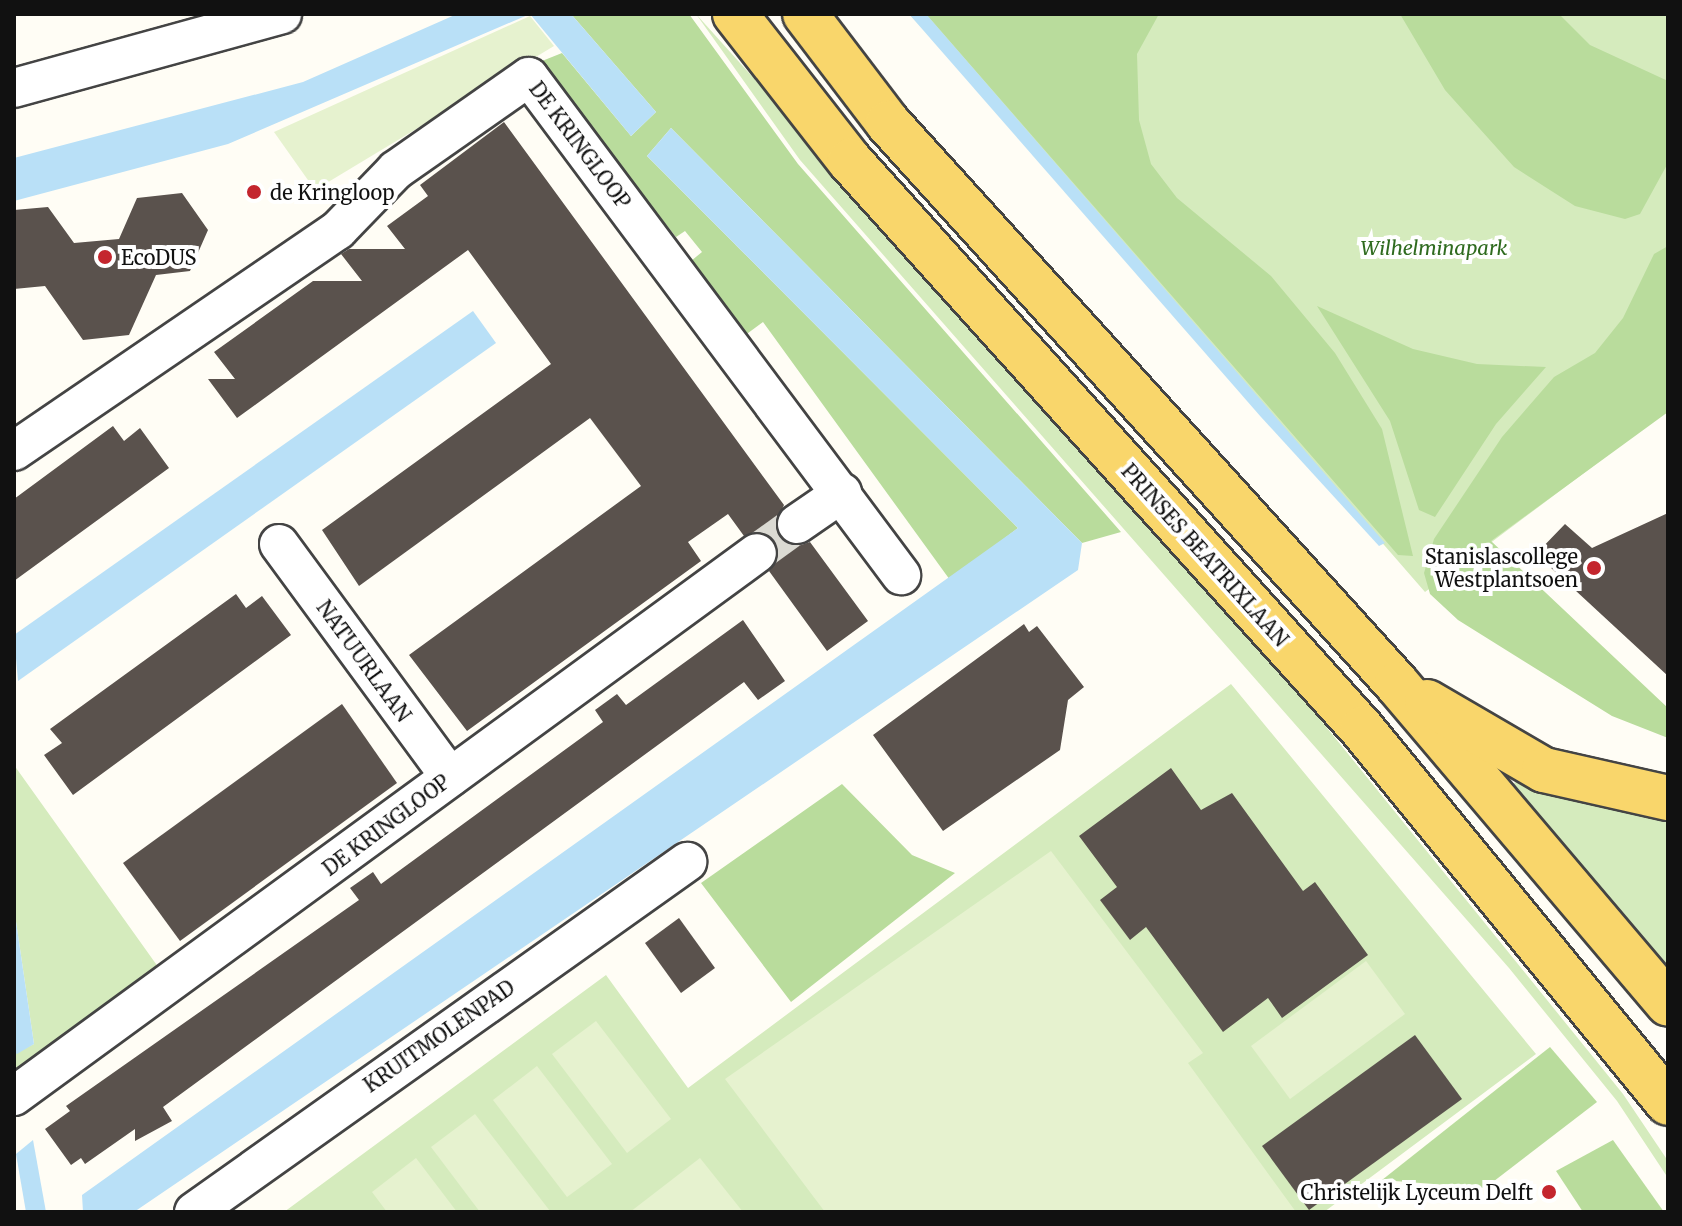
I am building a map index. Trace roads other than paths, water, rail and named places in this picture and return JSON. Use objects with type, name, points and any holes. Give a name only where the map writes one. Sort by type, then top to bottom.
[{"type":"main road","name":"PRINSES BEATRIXLAAN","points":[[735,14],[850,161],[1362,729],[1607,1033],[1668,1103]]},
{"type":"main road","points":[[805,14],[888,123],[1397,684],[1668,1004]]},
{"type":"main road","points":[[1397,684],[1544,770],[1668,798]]},
{"type":"main road","points":[[1607,1033],[1668,1135]]},
{"type":"street","points":[[14,88],[268,16]]},
{"type":"street","name":"DE KRINGLOOP","points":[[14,451],[338,230],[396,170],[529,77],[901,575]]},
{"type":"street","points":[[797,524],[842,493]]},
{"type":"street","name":"NATUURLAAN","points":[[279,544],[450,777]]},
{"type":"street","name":"DE KRINGLOOP","points":[[14,1096],[757,553]]},
{"type":"street","name":"KRUITMOLENPAD","points":[[194,1212],[687,862]]},
{"type":"water","points":[[457,14],[530,14],[228,144],[14,201],[14,158],[303,82]]},
{"type":"water","points":[[530,14],[571,14],[656,112],[631,136]]},
{"type":"water","points":[[909,14],[926,14],[1385,543],[1379,546],[1261,417]]},
{"type":"water","points":[[671,128],[1082,543],[1078,570],[134,1212],[83,1212],[82,1195],[1018,528],[647,156]]},
{"type":"water","points":[[473,311],[496,343],[18,681],[14,635]]},
{"type":"water","points":[[14,908],[34,1044],[17,1054],[14,1052]]},
{"type":"water","points":[[33,1140],[46,1212],[26,1212],[16,1154]]},
{"type":"tunnel","points":[[757,553],[797,524]]},
{"type":"place","name":"de Kringloop","points":[[254,192]]},
{"type":"place","name":"EcoDUS","points":[[105,257]]},
{"type":"place","name":"Stanislascollege Westplantsoen","points":[[1594,568]]},
{"type":"place","name":"Christelijk Lyceum Delft","points":[[1549,1192]]},
{"type":"park label","name":"Wilhelminapark","points":[[1434,247]]}]
